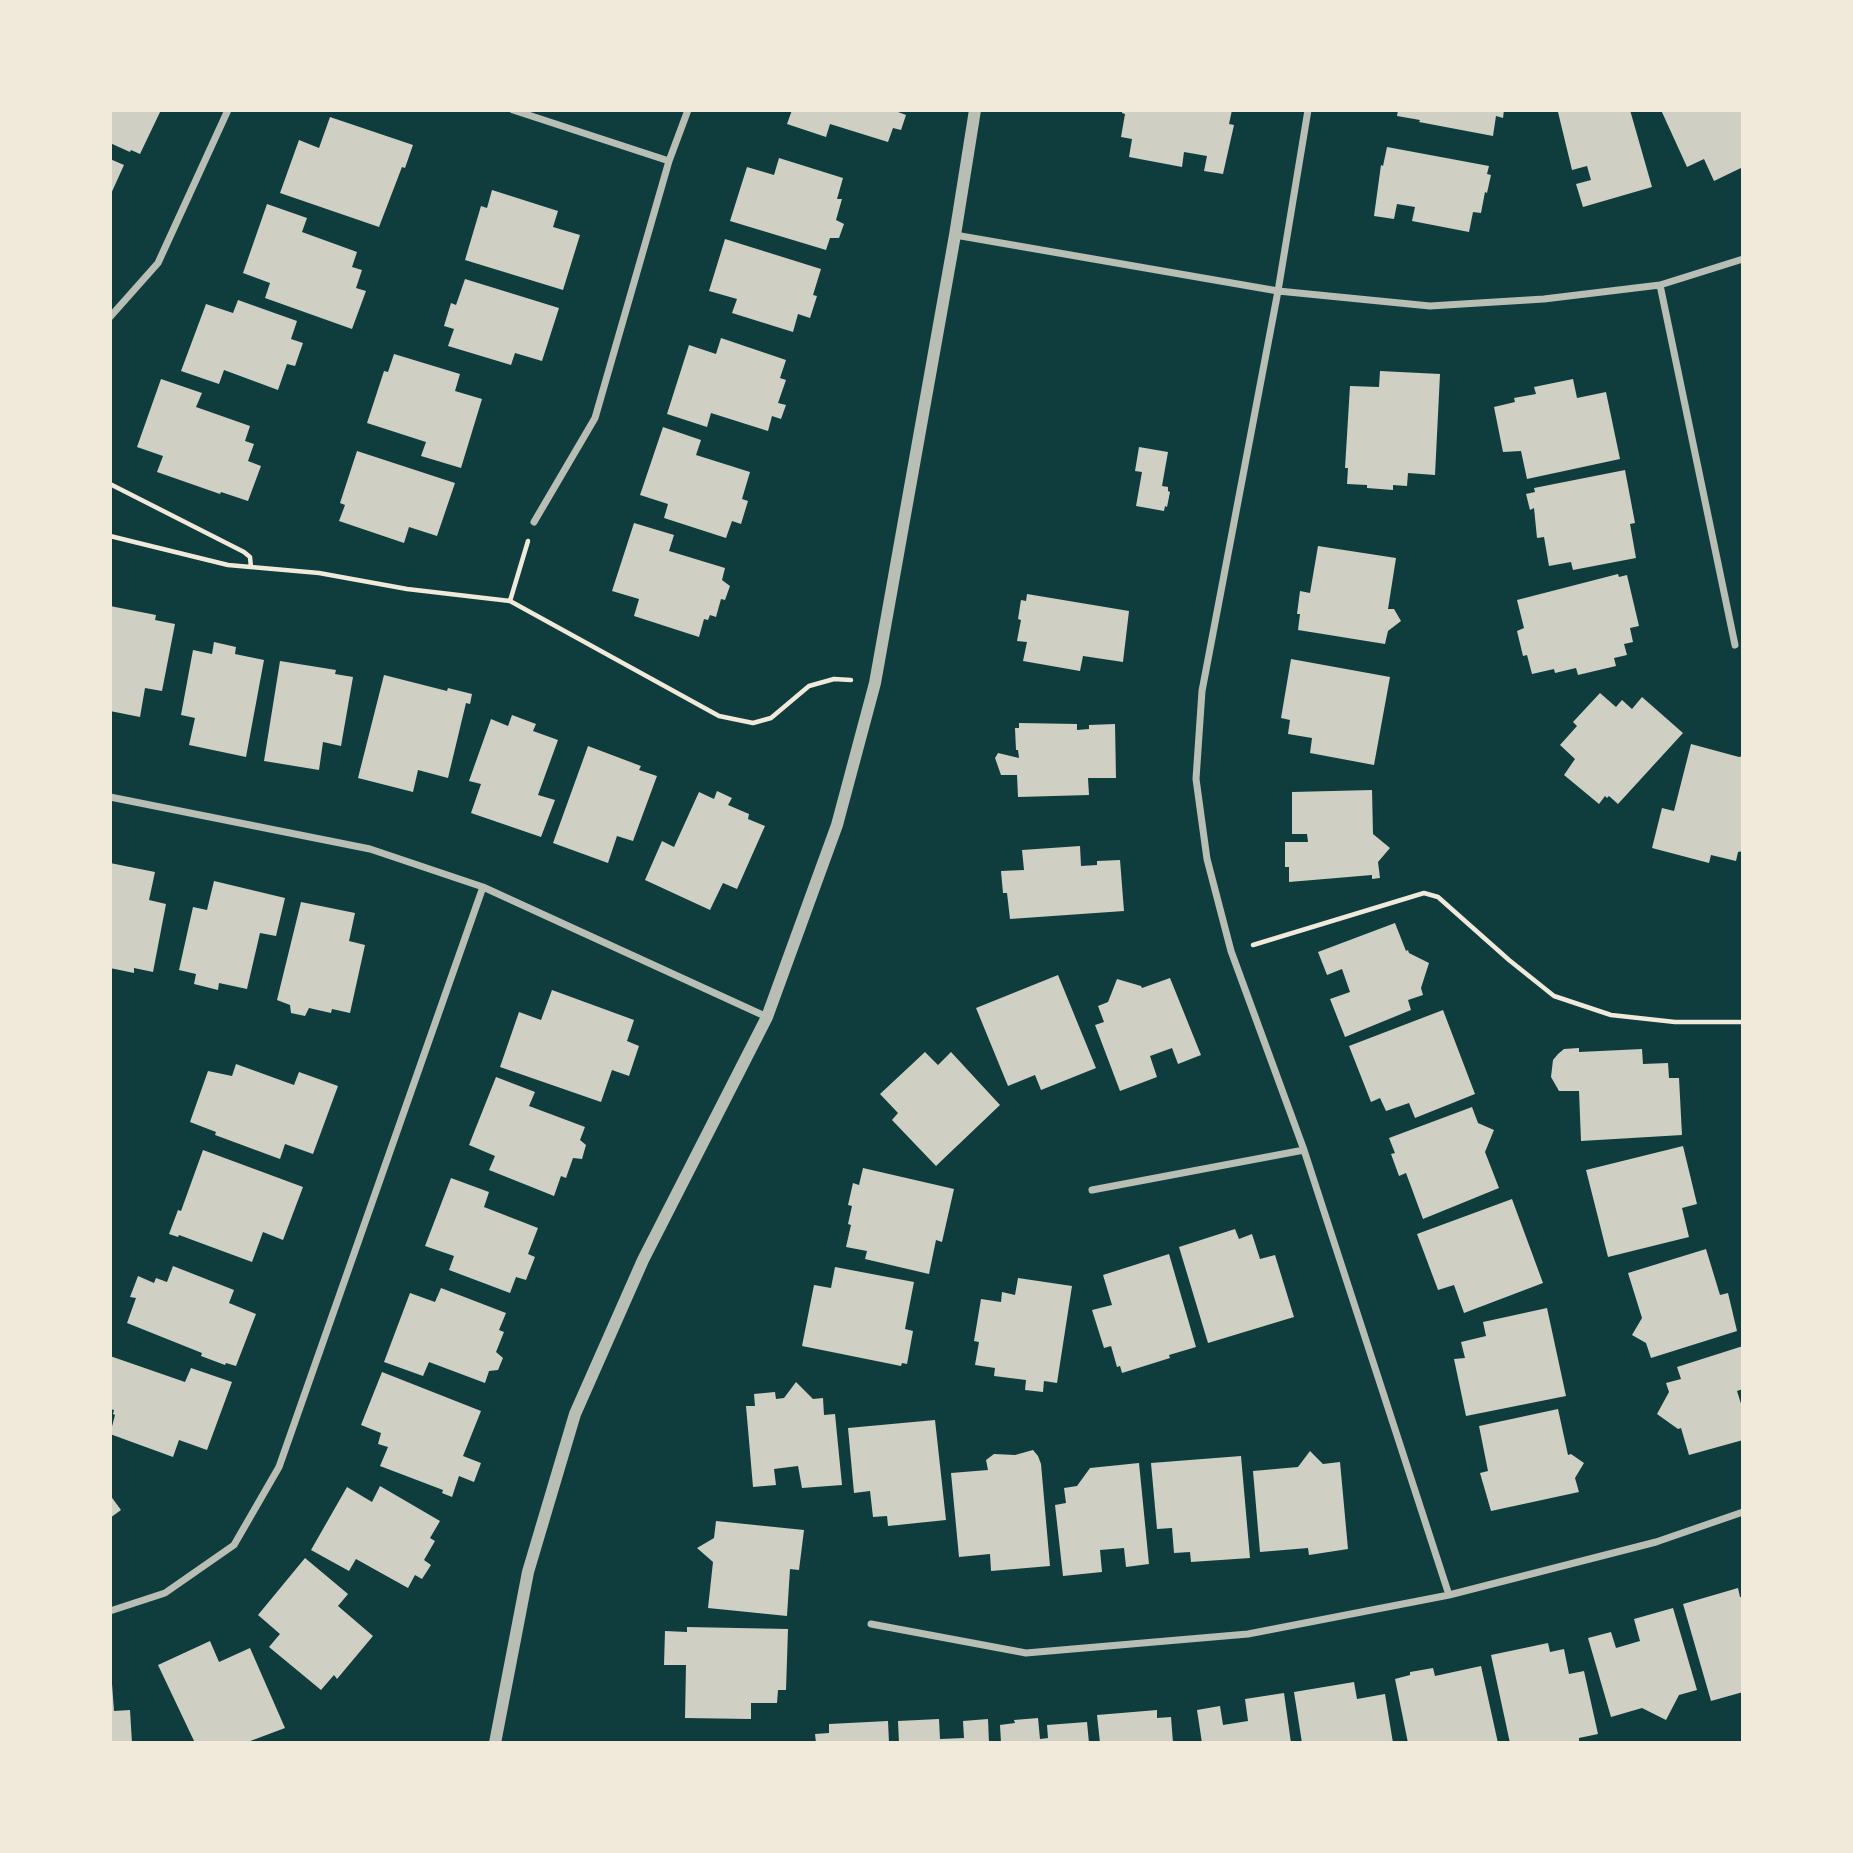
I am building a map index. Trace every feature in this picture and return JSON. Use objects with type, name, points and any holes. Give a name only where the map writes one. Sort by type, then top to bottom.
[{"type":"street","points":[[110,317],[158,263],[228,110]]},
{"type":"street","points":[[513,110],[669,161]]},
{"type":"street","points":[[534,522],[595,418],[669,161],[688,110]]},
{"type":"street","points":[[495,1743],[528,1572],[575,1414],[643,1260],[767,1017],[837,825],[875,683],[975,110]]},
{"type":"street","points":[[1308,110],[1278,291],[1202,691],[1196,779],[1207,859],[1231,951],[1304,1150],[1449,1595]]},
{"type":"street","points":[[955,235],[1278,291],[1430,306],[1544,299],[1660,285],[1743,259]]},
{"type":"street","points":[[1660,285],[1735,645]]},
{"type":"street","points":[[110,797],[370,849],[483,887],[767,1017]]},
{"type":"street","points":[[110,1611],[165,1593],[234,1545],[279,1467],[483,887]]},
{"type":"street","points":[[1092,1190],[1304,1150]]},
{"type":"street","points":[[871,1624],[1026,1653],[1248,1634],[1449,1595],[1656,1542],[1743,1512]]},
{"type":"path","points":[[110,484],[244,552],[250,557],[251,567]]},
{"type":"path","points":[[510,601],[534,522]]},
{"type":"path","points":[[110,536],[228,565],[319,573],[407,589],[510,601],[719,716],[753,723],[771,718],[809,686],[834,679],[875,683]]},
{"type":"path","points":[[1231,951],[1424,893],[1438,897],[1554,996],[1611,1016],[1675,1022],[1743,1022]]},
{"type":"building","points":[[110,110],[161,110],[140,154],[110,143]]},
{"type":"building","points":[[792,110],[898,110],[906,115],[901,130],[893,128],[888,142],[830,124],[826,137],[787,124]]},
{"type":"building","points":[[1122,110],[1232,110],[1229,124],[1234,125],[1223,174],[1204,171],[1207,156],[1184,152],[1182,167],[1129,157],[1132,139],[1121,137],[1125,114]]},
{"type":"building","points":[[1398,110],[1504,110],[1503,118],[1496,116],[1493,136],[1397,116]]},
{"type":"building","points":[[1630,110],[1652,187],[1583,207],[1576,184],[1591,180],[1587,166],[1572,170],[1558,112]]},
{"type":"building","points":[[1661,110],[1741,110],[1743,167],[1714,181],[1704,159],[1687,167]]},
{"type":"building","points":[[330,117],[413,145],[379,227],[280,193],[299,140],[319,148]]},
{"type":"building","points":[[1387,147],[1489,166],[1487,174],[1491,175],[1481,213],[1473,212],[1469,232],[1412,221],[1415,207],[1397,204],[1394,219],[1374,216],[1381,165],[1383,166]]},
{"type":"building","points":[[779,158],[843,178],[837,199],[842,199],[836,220],[844,224],[839,238],[830,238],[826,250],[730,221],[747,167],[774,175]]},
{"type":"building","points":[[110,159],[124,165],[110,196]]},
{"type":"building","points":[[492,190],[558,211],[553,227],[580,235],[563,290],[465,260],[481,206],[487,208]]},
{"type":"building","points":[[267,204],[307,218],[302,232],[357,252],[352,267],[362,270],[356,288],[366,291],[352,329],[265,298],[270,283],[243,273]]},
{"type":"building","points":[[725,239],[821,269],[813,295],[817,296],[810,318],[798,314],[793,332],[732,313],[737,299],[709,291]]},
{"type":"building","points":[[465,279],[559,308],[542,361],[515,353],[511,365],[448,346],[454,329],[444,326],[451,303],[456,305]]},
{"type":"building","points":[[238,300],[297,321],[291,339],[303,343],[295,366],[287,364],[278,390],[224,370],[219,384],[181,371],[206,304],[233,313]]},
{"type":"building","points":[[721,338],[786,360],[780,378],[786,380],[778,403],[786,405],[781,419],[772,416],[768,431],[711,413],[707,427],[667,414],[689,345],[716,354]]},
{"type":"building","points":[[394,354],[460,374],[455,391],[482,399],[461,468],[421,456],[426,442],[367,423],[384,371],[388,372]]},
{"type":"building","points":[[1380,371],[1440,374],[1435,475],[1408,473],[1407,486],[1393,485],[1393,490],[1347,484],[1348,468],[1345,468],[1350,386],[1379,387]]},
{"type":"building","points":[[161,379],[202,393],[196,407],[250,426],[245,441],[254,444],[248,461],[261,466],[248,501],[157,472],[163,456],[137,447]]},
{"type":"building","points":[[1573,379],[1577,398],[1606,392],[1620,459],[1527,479],[1521,451],[1503,452],[1494,407],[1515,402],[1514,398],[1536,394],[1534,387]]},
{"type":"building","points":[[663,427],[701,440],[696,455],[750,472],[742,499],[748,501],[741,524],[732,521],[726,538],[664,518],[668,504],[640,495]]},
{"type":"building","points":[[1139,447],[1168,452],[1162,486],[1168,487],[1170,492],[1164,511],[1136,506],[1142,472],[1135,471]]},
{"type":"building","points":[[357,451],[455,483],[437,536],[409,527],[404,543],[339,521],[345,505],[340,503]]},
{"type":"building","points":[[1625,470],[1635,523],[1630,524],[1636,558],[1573,570],[1571,562],[1549,566],[1544,537],[1537,538],[1534,508],[1530,510],[1526,494],[1535,492],[1534,488]]},
{"type":"building","points":[[634,523],[674,535],[669,551],[725,568],[722,580],[730,586],[725,600],[721,599],[716,617],[710,615],[708,620],[704,619],[699,637],[634,616],[639,599],[612,591]]},
{"type":"building","points":[[1318,546],[1396,558],[1388,609],[1394,609],[1401,621],[1388,631],[1385,644],[1298,630],[1300,591],[1310,593]]},
{"type":"building","points":[[1618,574],[1619,577],[1627,575],[1639,626],[1630,628],[1633,642],[1624,644],[1627,655],[1614,658],[1616,666],[1578,675],[1576,668],[1555,673],[1554,669],[1532,674],[1527,655],[1523,656],[1517,631],[1524,628],[1517,600]]},
{"type":"building","points":[[1027,594],[1129,611],[1123,662],[1083,656],[1080,671],[1023,661],[1027,642],[1017,641],[1021,620],[1018,619],[1021,600],[1026,601]]},
{"type":"building","points":[[110,606],[156,615],[155,620],[175,624],[162,691],[145,688],[140,717],[110,711]]},
{"type":"building","points":[[214,642],[236,647],[235,654],[264,660],[246,757],[189,745],[195,718],[181,715],[193,650],[212,654]]},
{"type":"building","points":[[1291,659],[1390,677],[1374,765],[1310,753],[1312,738],[1288,734],[1290,720],[1281,718]]},
{"type":"building","points":[[280,661],[336,670],[335,674],[353,677],[341,746],[323,742],[319,770],[264,761]]},
{"type":"building","points":[[384,675],[447,691],[448,688],[472,694],[470,704],[466,703],[448,778],[418,770],[413,792],[358,778]]},
{"type":"building","points":[[1600,693],[1616,707],[1622,700],[1632,709],[1642,697],[1683,733],[1618,804],[1605,796],[1599,804],[1564,775],[1575,759],[1560,745],[1577,726],[1573,722]]},
{"type":"building","points":[[512,715],[536,724],[533,731],[558,740],[538,795],[555,800],[541,837],[471,813],[481,784],[469,781],[491,719],[508,726]]},
{"type":"building","points":[[1019,723],[1077,724],[1077,730],[1089,729],[1089,725],[1115,724],[1116,778],[1088,778],[1089,795],[1018,797],[1017,775],[1001,775],[995,758],[998,753],[1019,758],[1015,728],[1019,728]]},
{"type":"building","points":[[1691,744],[1743,756],[1743,851],[1738,852],[1736,861],[1711,855],[1709,863],[1652,848],[1662,808],[1674,811]]},
{"type":"building","points":[[588,746],[641,766],[639,770],[657,776],[633,841],[617,836],[608,863],[553,843]]},
{"type":"building","points":[[1372,790],[1373,834],[1390,848],[1378,862],[1380,878],[1372,879],[1372,875],[1289,882],[1289,867],[1285,867],[1285,842],[1308,842],[1307,834],[1292,834],[1292,792]]},
{"type":"building","points":[[717,791],[732,798],[728,805],[749,814],[748,819],[765,826],[737,889],[723,883],[710,910],[645,880],[662,841],[674,847],[699,792],[714,799]]},
{"type":"building","points":[[1080,846],[1081,866],[1097,865],[1097,861],[1120,860],[1124,911],[1010,919],[1001,871],[1024,870],[1022,850]]},
{"type":"building","points":[[110,863],[155,872],[149,900],[166,904],[153,972],[134,968],[134,973],[110,968]]},
{"type":"building","points":[[214,881],[285,898],[276,936],[260,933],[247,989],[219,983],[218,990],[194,984],[196,974],[179,970],[193,907],[207,910]]},
{"type":"building","points":[[301,902],[355,913],[349,941],[365,945],[350,1013],[332,1009],[331,1013],[309,1008],[305,1016],[291,1013],[290,1005],[277,1000]]},
{"type":"building","points":[[1395,923],[1406,951],[1429,963],[1421,988],[1423,995],[1408,1000],[1411,1010],[1345,1037],[1330,999],[1350,992],[1342,969],[1327,975],[1318,952]]},
{"type":"building","points":[[1058,975],[1096,1068],[1041,1090],[1035,1075],[1008,1086],[976,1008]]},
{"type":"building","points":[[1170,978],[1201,1055],[1178,1064],[1172,1048],[1150,1056],[1157,1077],[1120,1091],[1095,1025],[1104,1022],[1098,1006],[1108,1002],[1117,979],[1142,988]]},
{"type":"building","points":[[552,990],[634,1020],[627,1041],[639,1046],[629,1076],[612,1070],[601,1102],[500,1067],[519,1012],[541,1020]]},
{"type":"building","points":[[1443,1010],[1475,1094],[1415,1118],[1409,1103],[1386,1111],[1380,1098],[1371,1102],[1349,1046]]},
{"type":"building","points":[[1579,1048],[1579,1052],[1642,1049],[1643,1064],[1668,1063],[1669,1078],[1679,1078],[1682,1135],[1581,1141],[1579,1091],[1559,1091],[1551,1077],[1553,1060],[1558,1054],[1564,1049]]},
{"type":"building","points":[[925,1052],[938,1065],[951,1052],[1000,1105],[936,1166],[892,1120],[898,1113],[880,1094]]},
{"type":"building","points":[[236,1064],[294,1085],[299,1072],[338,1086],[313,1154],[285,1144],[280,1159],[215,1135],[216,1132],[190,1122],[208,1071],[232,1076]]},
{"type":"building","points":[[496,1077],[535,1092],[529,1106],[585,1127],[580,1140],[586,1145],[582,1159],[573,1158],[566,1178],[561,1176],[554,1196],[489,1170],[495,1156],[469,1145]]},
{"type":"building","points":[[1472,1107],[1478,1123],[1494,1130],[1485,1152],[1499,1188],[1423,1219],[1406,1173],[1399,1176],[1391,1154],[1395,1153],[1389,1138]]},
{"type":"building","points":[[1683,1146],[1697,1204],[1682,1208],[1689,1237],[1608,1257],[1586,1170]]},
{"type":"building","points":[[203,1150],[303,1187],[283,1240],[263,1232],[252,1262],[179,1235],[169,1234],[178,1210],[181,1211]]},
{"type":"building","points":[[863,1168],[954,1189],[942,1242],[936,1240],[929,1274],[865,1259],[867,1251],[846,1247],[852,1206],[848,1205],[853,1183],[859,1185]]},
{"type":"building","points":[[451,1178],[489,1192],[484,1207],[538,1228],[528,1254],[535,1257],[526,1280],[516,1277],[510,1293],[449,1270],[454,1256],[425,1246]]},
{"type":"building","points":[[1512,1199],[1543,1283],[1464,1313],[1454,1285],[1438,1290],[1417,1234]]},
{"type":"building","points":[[1235,1229],[1239,1239],[1252,1234],[1260,1259],[1275,1255],[1294,1317],[1208,1343],[1179,1247]]},
{"type":"building","points":[[1706,1249],[1720,1295],[1728,1293],[1737,1331],[1651,1358],[1646,1343],[1632,1335],[1642,1318],[1628,1273]]},
{"type":"building","points":[[1169,1254],[1196,1347],[1122,1373],[1120,1366],[1117,1367],[1111,1346],[1104,1348],[1092,1310],[1112,1305],[1103,1275]]},
{"type":"building","points":[[173,1266],[234,1290],[229,1303],[256,1314],[236,1366],[201,1356],[202,1353],[127,1323],[136,1298],[130,1297],[138,1276],[154,1283],[156,1278],[167,1282]]},
{"type":"building","points":[[835,1267],[914,1282],[905,1329],[913,1331],[907,1364],[902,1363],[901,1366],[802,1346],[814,1285],[831,1288]]},
{"type":"building","points":[[1018,1278],[1072,1286],[1057,1383],[1044,1381],[1043,1392],[1025,1390],[1026,1380],[994,1376],[995,1368],[975,1365],[979,1342],[974,1341],[981,1299],[1001,1302],[1002,1292],[1015,1295]]},
{"type":"building","points":[[441,1288],[506,1313],[499,1330],[504,1332],[496,1352],[503,1358],[498,1370],[489,1371],[485,1383],[429,1362],[423,1376],[384,1362],[410,1293],[435,1302]]},
{"type":"building","points":[[1547,1308],[1566,1396],[1466,1416],[1454,1359],[1465,1358],[1461,1342],[1486,1336],[1483,1322]]},
{"type":"building","points":[[1743,1346],[1743,1389],[1737,1391],[1743,1410],[1743,1440],[1689,1455],[1681,1428],[1678,1429],[1657,1414],[1669,1392],[1666,1383],[1681,1379],[1677,1367]]},
{"type":"building","points":[[110,1356],[185,1382],[191,1368],[232,1382],[207,1450],[179,1440],[173,1457],[110,1434],[115,1415],[114,1410],[110,1409]]},
{"type":"building","points":[[382,1372],[481,1411],[463,1456],[481,1463],[474,1482],[459,1476],[452,1497],[442,1493],[443,1490],[380,1466],[388,1447],[378,1444],[381,1433],[361,1425]]},
{"type":"building","points":[[796,1382],[813,1399],[823,1398],[824,1415],[835,1414],[842,1485],[802,1488],[798,1466],[774,1469],[776,1485],[753,1487],[746,1406],[755,1406],[754,1394],[775,1392],[776,1399],[784,1398]]},
{"type":"building","points":[[1558,1409],[1568,1455],[1571,1454],[1584,1463],[1575,1478],[1579,1492],[1491,1511],[1480,1473],[1488,1471],[1479,1426]]},
{"type":"building","points":[[935,1420],[946,1520],[888,1526],[887,1516],[873,1517],[870,1491],[854,1493],[848,1428]]},
{"type":"building","points":[[1033,1450],[1041,1464],[1050,1566],[991,1571],[990,1554],[959,1557],[951,1473],[988,1470],[986,1460],[994,1454],[1015,1455]]},
{"type":"building","points":[[1310,1451],[1323,1464],[1340,1462],[1348,1549],[1309,1555],[1308,1548],[1260,1552],[1253,1471],[1298,1467]]},
{"type":"building","points":[[1241,1456],[1250,1558],[1191,1562],[1190,1552],[1174,1553],[1172,1528],[1157,1529],[1151,1463]]},
{"type":"building","points":[[1139,1463],[1149,1564],[1126,1567],[1124,1548],[1100,1550],[1102,1572],[1063,1576],[1055,1505],[1066,1503],[1064,1488],[1077,1486],[1090,1468]]},
{"type":"building","points":[[380,1486],[440,1521],[430,1538],[435,1541],[424,1560],[431,1565],[422,1579],[415,1575],[408,1588],[356,1559],[349,1571],[311,1550],[347,1487],[372,1502]]},
{"type":"building","points":[[110,1495],[121,1510],[110,1518]]},
{"type":"building","points":[[716,1521],[804,1530],[799,1570],[790,1569],[787,1616],[708,1608],[713,1562],[697,1548],[714,1538]]},
{"type":"building","points":[[305,1558],[348,1594],[338,1606],[373,1636],[337,1679],[334,1675],[321,1690],[269,1647],[280,1634],[258,1615]]},
{"type":"building","points":[[1738,1588],[1740,1597],[1743,1597],[1743,1692],[1711,1701],[1683,1604]]},
{"type":"building","points":[[1673,1608],[1697,1690],[1679,1695],[1666,1720],[1642,1708],[1611,1717],[1588,1638],[1611,1632],[1616,1648],[1640,1641],[1634,1619]]},
{"type":"building","points":[[687,1627],[788,1629],[786,1690],[778,1690],[777,1703],[751,1703],[751,1719],[685,1718],[686,1665],[664,1665],[665,1631],[687,1632]]},
{"type":"building","points":[[210,1641],[219,1662],[250,1648],[285,1728],[245,1743],[195,1743],[158,1665]]},
{"type":"building","points":[[1548,1643],[1550,1652],[1564,1649],[1569,1674],[1584,1671],[1598,1734],[1579,1738],[1579,1743],[1510,1743],[1491,1655]]},
{"type":"building","points":[[1481,1666],[1498,1743],[1408,1743],[1395,1679],[1410,1675],[1410,1672],[1433,1668],[1435,1676]]},
{"type":"building","points":[[1354,1682],[1357,1699],[1385,1694],[1393,1743],[1302,1743],[1294,1692]]},
{"type":"building","points":[[110,1684],[114,1711],[130,1710],[132,1743],[110,1743]]},
{"type":"building","points":[[1284,1693],[1291,1743],[1202,1743],[1197,1710],[1220,1706],[1223,1725],[1248,1721],[1245,1699]]},
{"type":"building","points":[[1157,1710],[1157,1718],[1171,1717],[1173,1743],[1100,1743],[1097,1715]]},
{"type":"building","points":[[1038,1718],[1040,1739],[1048,1738],[1047,1725],[1087,1722],[1089,1743],[1001,1743],[1000,1725],[1015,1723],[1014,1720]]},
{"type":"building","points":[[939,1719],[940,1739],[964,1738],[963,1721],[988,1719],[989,1743],[899,1743],[898,1721]]},
{"type":"building","points":[[888,1721],[889,1743],[816,1743],[815,1734],[829,1733],[829,1724]]}]
